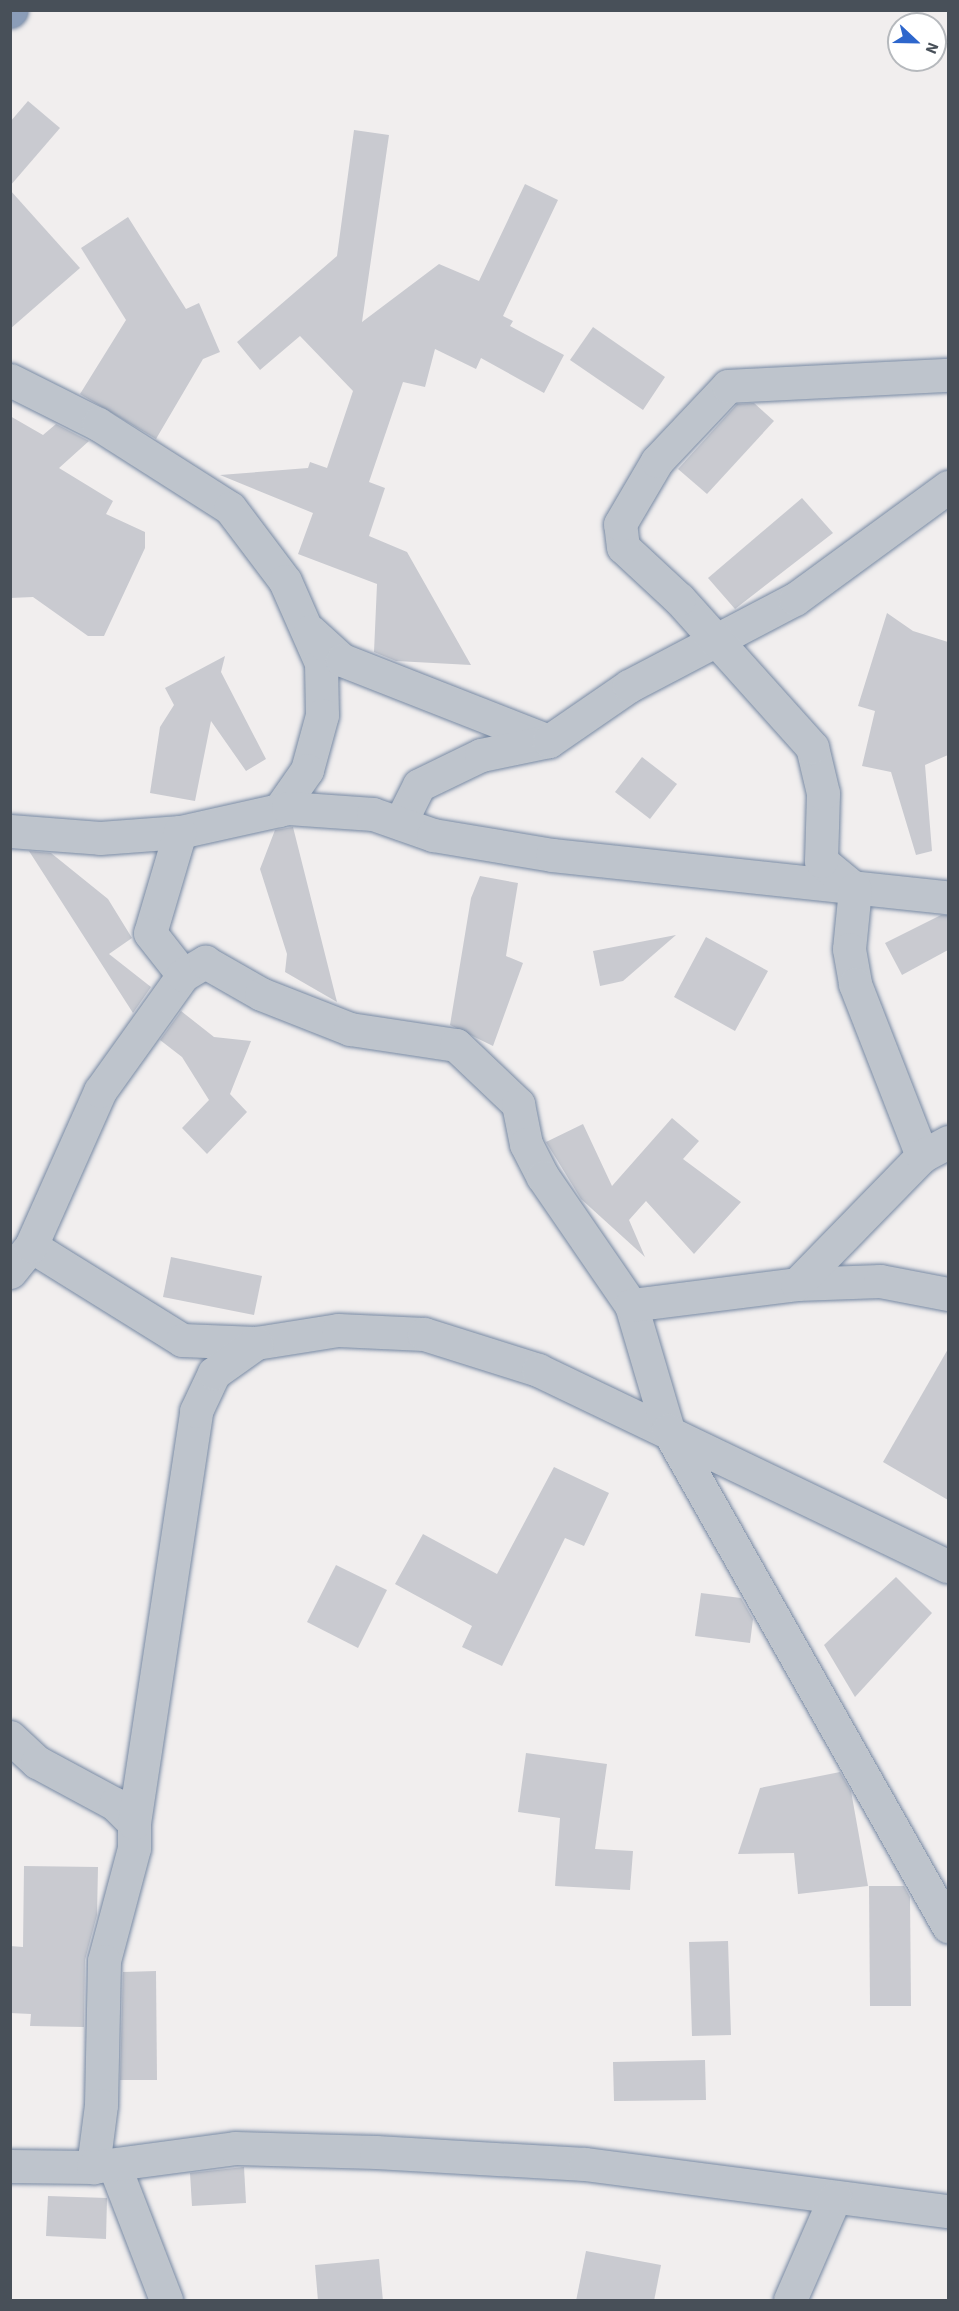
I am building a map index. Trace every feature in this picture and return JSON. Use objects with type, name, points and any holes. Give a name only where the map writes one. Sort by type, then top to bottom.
[{"type":"street","points":[[855,889],[821,861],[823,793],[812,747],[714,639],[623,547],[620,524],[657,461],[728,386],[948,375]]},
{"type":"street","points":[[10,380],[98,424],[230,508],[285,581],[321,663],[322,715],[307,770],[279,810]]},
{"type":"street","points":[[400,824],[419,785],[481,755],[549,741],[629,686],[714,639],[795,599],[948,487]]},
{"type":"street","points":[[305,625],[342,660],[549,741]]},
{"type":"street","points":[[10,831],[100,838],[180,832],[279,810],[374,814],[433,835],[552,855],[855,889],[948,897]]},
{"type":"street","points":[[180,832],[150,933],[183,975]]},
{"type":"street","points":[[796,1284],[935,1149],[855,984],[849,949],[855,889]]},
{"type":"street","points":[[10,1272],[31,1246],[100,1091],[183,975],[205,962],[261,994],[350,1029],[456,1045],[518,1104],[526,1144],[543,1177],[631,1305],[668,1430],[948,1926]]},
{"type":"street","points":[[31,1246],[182,1340],[256,1343],[338,1330],[424,1334],[538,1370],[668,1430],[948,1566]]},
{"type":"street","points":[[631,1305],[796,1284],[880,1281],[948,1294]]},
{"type":"street","points":[[166,2301],[103,2166],[100,2105],[104,1961],[134,1848],[134,1823],[196,1412],[214,1373],[256,1343]]},
{"type":"street","points":[[10,1737],[37,1762],[115,1804],[134,1823]]},
{"type":"street","points":[[10,2166],[103,2166],[235,2148],[376,2152],[585,2164],[948,2211]]},
{"type":"street","points":[[790,2301],[835,2197]]},
{"type":"building","points":[[28,101],[60,128],[10,186],[10,122]]},
{"type":"building","points":[[354,130],[389,135],[362,322],[439,264],[479,281],[525,184],[558,200],[503,316],[513,321],[510,326],[564,355],[544,393],[481,358],[476,369],[435,349],[425,387],[403,382],[369,482],[385,488],[369,536],[407,552],[471,665],[396,661],[374,652],[377,584],[298,554],[313,513],[220,475],[308,468],[310,462],[327,468],[353,391],[300,336],[260,370],[237,342],[337,256]]},
{"type":"building","points":[[10,190],[80,268],[10,329]]},
{"type":"building","points":[[128,217],[186,309],[199,303],[220,352],[203,359],[156,439],[80,394],[126,320],[81,248]]},
{"type":"building","points":[[593,327],[665,377],[643,410],[570,360]]},
{"type":"building","points":[[754,403],[774,421],[707,494],[678,469],[737,404]]},
{"type":"building","points":[[10,416],[43,435],[56,424],[89,441],[59,468],[113,501],[106,514],[145,532],[145,548],[104,636],[88,636],[33,597],[10,598]]},
{"type":"building","points":[[802,498],[833,533],[735,609],[708,578]]},
{"type":"building","points":[[887,613],[913,631],[948,642],[948,755],[925,765],[932,851],[916,855],[891,772],[862,766],[875,711],[858,706]]},
{"type":"building","points":[[225,656],[221,672],[266,759],[246,771],[211,721],[195,801],[150,793],[160,727],[174,705],[165,688]]},
{"type":"building","points":[[642,757],[677,784],[650,819],[615,792]]},
{"type":"building","points":[[293,827],[337,1002],[285,972],[287,954],[260,869],[275,830]]},
{"type":"building","points":[[29,851],[51,853],[108,899],[132,938],[109,954],[151,987],[133,1013]]},
{"type":"building","points":[[480,876],[518,883],[506,956],[523,963],[493,1046],[450,1025],[471,898]]},
{"type":"building","points":[[941,915],[948,915],[948,950],[902,975],[885,943]]},
{"type":"building","points":[[676,935],[623,981],[600,986],[593,951]]},
{"type":"building","points":[[706,937],[768,971],[735,1031],[674,997]]},
{"type":"building","points":[[181,1011],[214,1037],[251,1041],[230,1094],[247,1112],[207,1154],[182,1128],[209,1100],[182,1057],[160,1040]]},
{"type":"building","points":[[672,1118],[699,1141],[683,1159],[741,1202],[694,1254],[646,1201],[629,1220],[645,1257],[581,1199],[546,1142],[583,1124],[612,1186]]},
{"type":"building","points":[[171,1257],[262,1276],[254,1315],[163,1297]]},
{"type":"building","points":[[948,1349],[948,1500],[883,1462]]},
{"type":"building","points":[[554,1467],[609,1493],[584,1546],[565,1538],[502,1666],[462,1647],[472,1626],[395,1584],[423,1534],[497,1574]]},
{"type":"building","points":[[336,1565],[387,1590],[358,1648],[307,1622]]},
{"type":"building","points":[[896,1577],[932,1613],[855,1697],[824,1645]]},
{"type":"building","points":[[701,1593],[741,1598],[753,1619],[750,1643],[695,1636]]},
{"type":"building","points":[[526,1753],[607,1764],[595,1849],[633,1851],[630,1890],[555,1886],[560,1818],[518,1812]]},
{"type":"building","points":[[840,1772],[851,1791],[868,1886],[798,1894],[794,1853],[738,1854],[760,1788]]},
{"type":"building","points":[[24,1866],[98,1867],[97,1915],[85,1960],[84,2027],[30,2026],[31,2014],[10,2013],[10,1946],[23,1947]]},
{"type":"building","points":[[869,1886],[904,1886],[910,1897],[911,2006],[870,2006]]},
{"type":"building","points":[[728,1941],[731,2035],[692,2036],[689,1942]]},
{"type":"building","points":[[156,1971],[157,2080],[120,2080],[123,1972]]},
{"type":"building","points":[[705,2060],[706,2100],[614,2101],[613,2062]]},
{"type":"building","points":[[244,2167],[246,2203],[192,2206],[190,2173]]},
{"type":"building","points":[[48,2196],[107,2198],[106,2239],[46,2236]]},
{"type":"building","points":[[586,2251],[661,2265],[654,2301],[576,2301]]},
{"type":"building","points":[[379,2259],[383,2301],[318,2301],[315,2265]]}]
